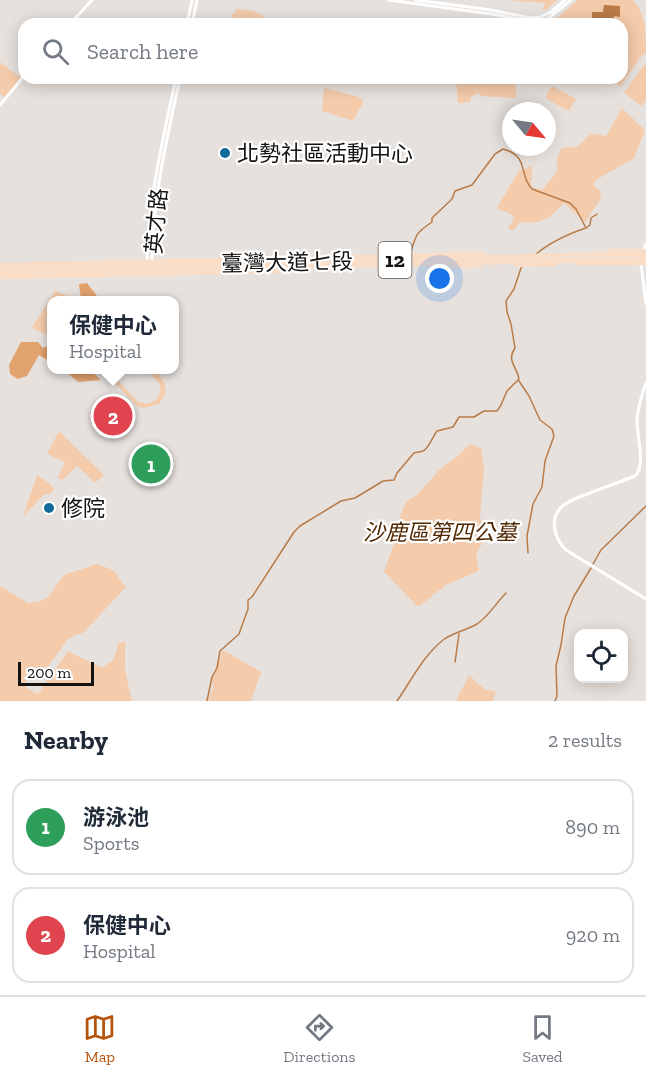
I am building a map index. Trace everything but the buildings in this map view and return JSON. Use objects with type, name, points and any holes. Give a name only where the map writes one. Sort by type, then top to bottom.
[{"type":"main road","name":"臺灣大道七段","points":[[0,271],[644,257]]},
{"type":"main road","name":"臺灣大道七段","points":[[0,271],[644,257]]},
{"type":"main road","name":"臺灣大道七段","points":[[148,268],[574,263],[644,257]]},
{"type":"main road","name":"臺灣大道七段","points":[[532,261],[536,263],[574,263]]},
{"type":"street","points":[[76,18],[92,0]]},
{"type":"street","points":[[189,18],[195,0]]},
{"type":"street","points":[[193,18],[195,0]]},
{"type":"street","points":[[389,0],[512,18]]},
{"type":"street","points":[[416,0],[540,18],[565,0]]},
{"type":"street","points":[[548,18],[571,0]]},
{"type":"street","points":[[0,105],[18,83]]},
{"type":"street","name":"英才路","points":[[148,268],[162,160],[177,84]]},
{"type":"street","points":[[646,243],[644,257],[646,304]]},
{"type":"street","points":[[646,384],[637,418],[643,460],[640,473],[575,498],[562,506],[556,516],[555,532],[559,542],[566,550],[646,599]]},
{"type":"green space","points":[[508,0],[557,0],[546,10],[542,10],[545,3]]},
{"type":"green space","points":[[578,0],[633,0],[643,18],[646,53],[628,75],[628,18],[558,17]]},
{"type":"green space","points":[[237,9],[253,11],[265,18],[232,18]]},
{"type":"green space","points":[[0,62],[18,76],[18,82],[5,98],[0,94]]},
{"type":"green space","points":[[645,64],[646,100],[642,106],[624,93]]},
{"type":"green space","points":[[456,84],[516,84],[516,98],[481,96],[478,93],[471,97],[470,102],[458,103]]},
{"type":"green space","points":[[552,86],[576,99],[569,111],[545,98]]},
{"type":"green space","points":[[324,88],[363,100],[354,119],[350,120],[322,111]]},
{"type":"green space","points":[[622,108],[645,130],[634,158],[596,180],[593,186],[601,191],[600,200],[585,222],[564,203],[545,219],[520,222],[513,231],[508,229],[514,217],[496,209],[519,171],[532,166],[531,187],[542,190],[558,170],[557,159],[562,148],[577,147],[591,134],[606,136]]},
{"type":"green space","points":[[55,291],[68,296],[52,296]]},
{"type":"green space","points":[[47,304],[47,334],[32,328]]},
{"type":"green space","points":[[106,374],[112,374],[138,402],[148,404],[156,400],[161,392],[159,383],[151,374],[158,374],[165,386],[165,394],[159,404],[143,408],[137,406]]},
{"type":"green space","points":[[59,431],[104,475],[95,483],[77,466],[62,480],[58,478],[65,462],[47,454]]},
{"type":"green space","name":"沙鹿區第四公墓","points":[[470,444],[481,448],[484,468],[480,515],[484,540],[476,554],[479,571],[446,585],[418,607],[384,572],[399,529],[399,519],[406,502],[418,494],[438,471]]},
{"type":"green space","points":[[37,475],[54,489],[49,495],[45,494],[23,516]]},
{"type":"green space","points":[[97,564],[113,570],[126,587],[84,632],[69,638],[47,668],[27,667],[26,688],[38,694],[68,651],[102,668],[114,659],[118,644],[125,641],[125,670],[132,701],[0,701],[0,586],[28,603],[41,601],[50,595],[64,575]]},
{"type":"green space","points":[[223,650],[261,672],[251,701],[208,701],[213,688],[212,679]]},
{"type":"green space","points":[[469,675],[485,690],[496,691],[493,701],[456,701]]},
{"type":"shaded area","points":[[604,5],[620,6],[620,17],[592,18],[592,12],[603,12]]},
{"type":"shaded area","points":[[87,283],[97,296],[80,296],[79,284]]},
{"type":"shaded area","points":[[21,342],[38,342],[43,348],[47,346],[47,360],[39,355],[27,376],[18,379],[10,374],[9,365]]},
{"type":"shaded area","points":[[69,374],[94,374],[101,380],[78,382]]},
{"type":"waterway","points":[[411,252],[417,234],[432,222],[432,218],[452,199],[455,191],[472,185],[495,154],[503,149],[517,156],[525,178],[532,189],[570,203],[576,209],[586,228],[590,225],[591,218],[597,214]]},
{"type":"waterway","points":[[535,255],[559,239],[586,228]]},
{"type":"waterway","points":[[207,701],[220,651],[239,634],[248,609],[248,600],[294,532],[341,501],[355,498],[383,481],[394,480],[414,453],[425,450],[437,431],[453,427],[459,417],[474,417],[484,411],[497,411],[507,391],[519,379],[512,360],[515,348],[506,301],[514,289],[522,266]]},
{"type":"waterway","points":[[519,381],[540,420],[552,429],[554,436],[545,461],[542,487],[533,504],[527,536],[528,553]]},
{"type":"waterway","points":[[593,564],[601,550],[646,506]]},
{"type":"waterway","points":[[555,701],[557,696],[556,666],[565,618],[574,596],[591,568]]},
{"type":"waterway","points":[[397,701],[423,661],[436,646],[481,621],[506,593]]},
{"type":"waterway","points":[[455,662],[459,634]]},
{"type":"place","name":"北勢社區活動中心","points":[[225,153]]},
{"type":"place","name":"保健中心","points":[[113,416]]},
{"type":"place","name":"游泳池","points":[[151,464]]},
{"type":"place","name":"修院","points":[[49,508]]}]
